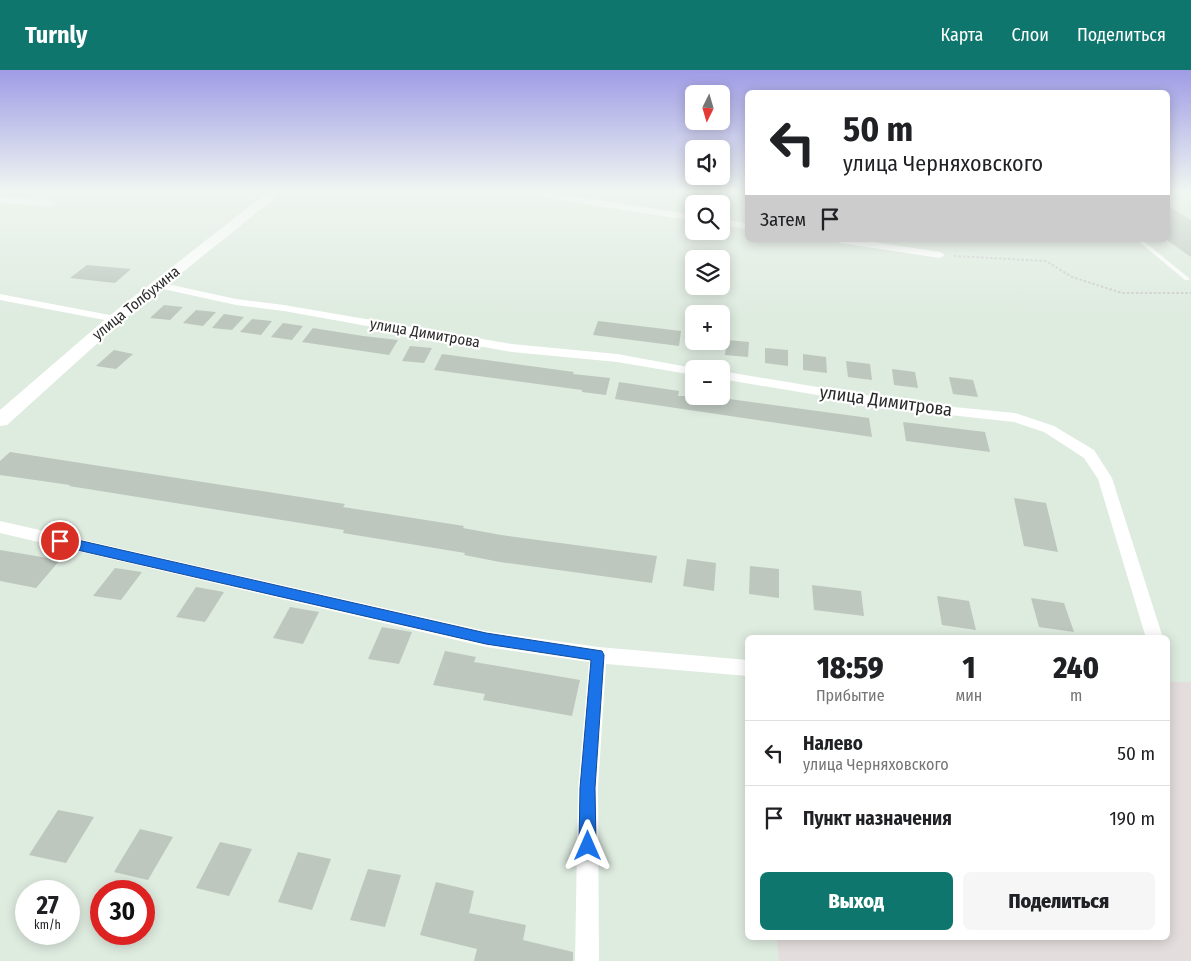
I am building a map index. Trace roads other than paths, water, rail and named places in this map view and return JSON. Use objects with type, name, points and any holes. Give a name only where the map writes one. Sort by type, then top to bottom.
[{"type":"street","name":"улица Толбухина","points":[[0,420],[115,319],[223,234]]},
{"type":"street","points":[[853,242],[940,255]]},
{"type":"street","name":"улица Димитрова","points":[[158,285],[236,302],[284,308],[512,348],[617,358],[685,369]]},
{"type":"street","points":[[0,297],[115,319]]},
{"type":"street","name":"улица Димитрова","points":[[730,377],[912,407],[1015,418],[1049,429],[1089,454],[1105,478],[1154,635]]},
{"type":"street","points":[[0,527],[486,638],[598,655],[745,668]]},
{"type":"street","points":[[587,961],[588,788],[598,655]]},
{"type":"lane","points":[[1141,242],[1187,279]]}]
